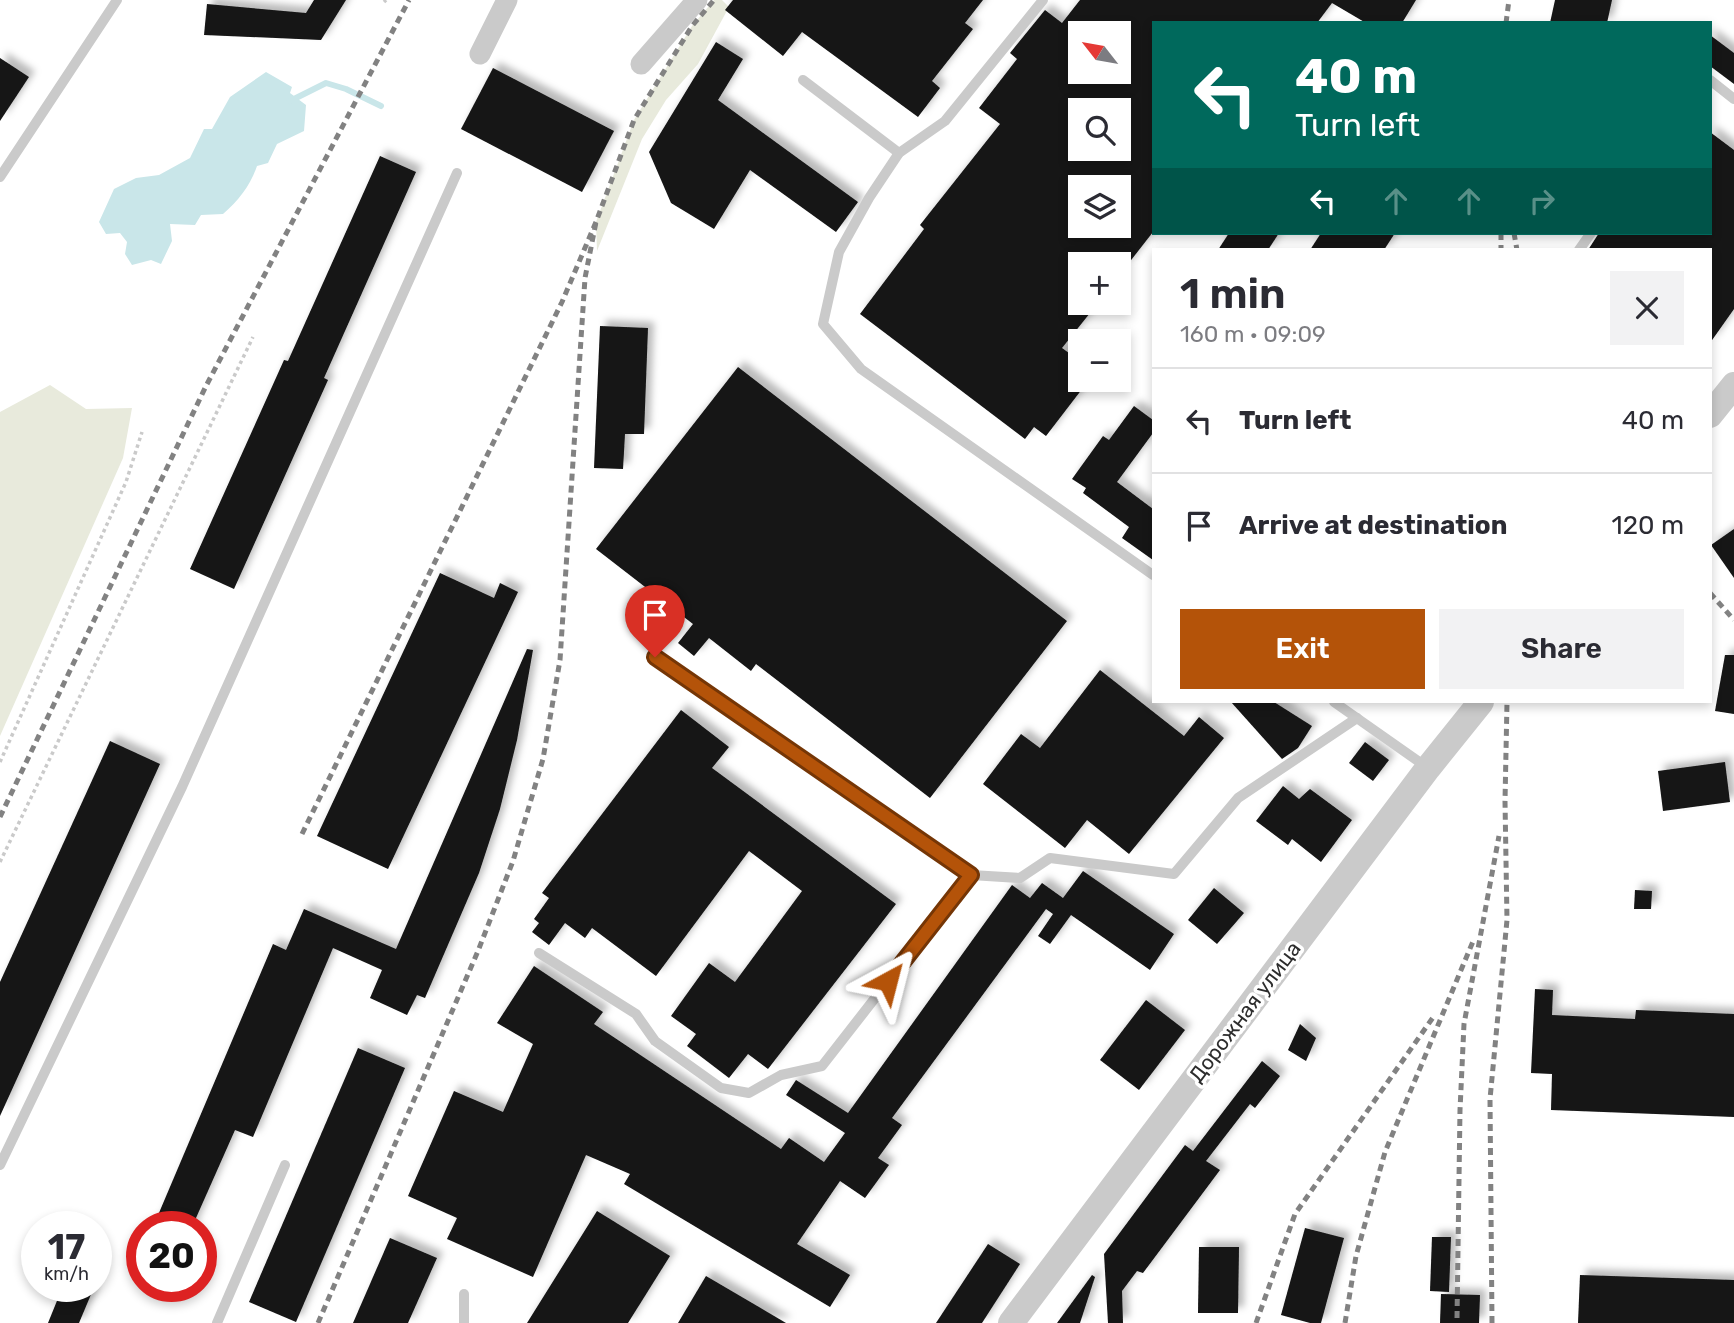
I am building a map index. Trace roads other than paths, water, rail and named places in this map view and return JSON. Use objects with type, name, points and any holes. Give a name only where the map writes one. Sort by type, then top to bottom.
[{"type":"street","points":[[480,54],[507,0]]},
{"type":"street","points":[[640,64],[697,0]]},
{"type":"street","points":[[1712,412],[1734,385]]},
{"type":"street","name":"Дорожная улица","points":[[1011,1323],[1428,768],[1480,703]]},
{"type":"lane","points":[[0,177],[117,0]]},
{"type":"lane","points":[[1043,0],[945,121],[900,153],[869,198],[839,253],[823,324],[861,369],[1152,574]]},
{"type":"lane","points":[[803,80],[900,153]]},
{"type":"lane","points":[[1712,82],[1734,99]]},
{"type":"lane","points":[[0,1165],[182,787],[457,173]]},
{"type":"lane","points":[[655,657],[971,875],[1020,878],[1050,858],[1174,874],[1238,798],[1357,718]]},
{"type":"lane","points":[[1335,703],[1428,768]]},
{"type":"lane","points":[[539,953],[636,1014],[655,1041],[721,1088],[749,1093],[781,1076],[822,1066],[971,875]]},
{"type":"lane","points":[[217,1323],[285,1164]]},
{"type":"lane","points":[[464,1294],[464,1323]]},
{"type":"water","points":[[266,72],[292,87],[290,93],[306,105],[304,131],[277,144],[268,163],[257,166],[243,192],[223,214],[201,215],[195,225],[170,224],[172,241],[161,264],[151,260],[132,265],[125,254],[127,242],[120,233],[106,234],[99,222],[114,189],[136,178],[159,175],[190,158],[204,129],[212,129],[230,97]]},
{"type":"waterway","points":[[290,101],[326,83],[346,89],[381,106]]},
{"type":"railway","points":[[0,817],[206,386],[409,0]]},
{"type":"railway","points":[[302,834],[562,302],[596,222],[634,120],[692,26],[714,0]]},
{"type":"railway","points":[[1506,21],[1509,0]]},
{"type":"railway","points":[[318,1323],[478,951],[513,861],[543,759],[560,660],[585,278],[596,222]]},
{"type":"railway","points":[[1501,235],[1501,248]]},
{"type":"railway","points":[[1514,235],[1517,248]]},
{"type":"railway","points":[[1712,595],[1734,620]]},
{"type":"railway","points":[[1492,1323],[1490,1099],[1507,920],[1507,703]]},
{"type":"railway","points":[[1457,1318],[1464,1024],[1499,836]]},
{"type":"railway","points":[[1345,1323],[1356,1256],[1385,1152],[1474,939]]},
{"type":"railway","points":[[1256,1323],[1295,1214],[1434,1016]]}]
